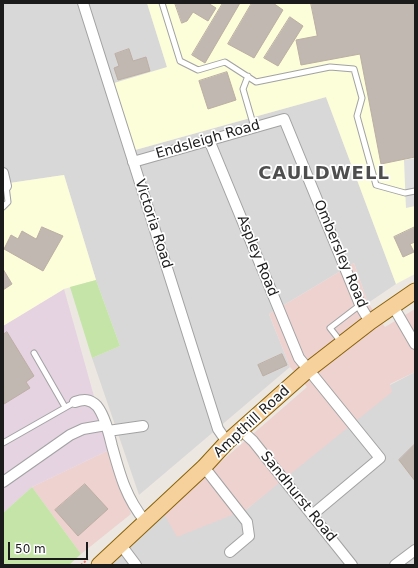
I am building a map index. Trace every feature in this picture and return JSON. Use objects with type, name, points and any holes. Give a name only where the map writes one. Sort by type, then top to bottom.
[{"type":"main road","name":"Ampthill Road","points":[[99,565],[204,467],[227,442],[308,370],[370,322],[415,291]]},
{"type":"street","name":"Victoria Road","points":[[83,3],[218,429],[227,442]]},
{"type":"street","name":"Endsleigh Road","points":[[133,162],[284,119]]},
{"type":"street","name":"Ombersley Road","points":[[284,119],[360,305],[370,322]]},
{"type":"street","name":"Aspley Road","points":[[209,140],[299,358],[380,458],[312,514]]},
{"type":"street","points":[[3,173],[6,186]]},
{"type":"street","points":[[393,306],[415,344]]},
{"type":"street","points":[[75,402],[83,399],[91,400],[98,407],[107,428],[131,503],[145,521]]},
{"type":"street","points":[[3,482],[70,436],[83,429],[143,426]]},
{"type":"street","name":"Sandhurst Road","points":[[242,430],[312,514],[352,565]]},
{"type":"street","points":[[204,467],[247,522],[249,536],[230,552]]},
{"type":"street","points":[[121,545],[136,565]]},
{"type":"street","points":[[395,565],[415,550]]},
{"type":"lane","points":[[162,3],[180,61],[198,70],[225,62],[256,82],[330,67],[354,69],[362,98],[357,116],[376,185],[405,193],[415,191]]},
{"type":"lane","points":[[248,76],[243,89],[254,127]]},
{"type":"lane","points":[[3,207],[8,202],[6,186]]},
{"type":"lane","points":[[342,344],[330,328],[360,305]]},
{"type":"lane","points":[[34,353],[65,407]]},
{"type":"lane","points":[[3,443],[75,402]]},
{"type":"shaded area","points":[[3,3],[147,3],[167,67],[135,150],[326,97],[396,284],[368,303],[354,263],[269,314],[290,367],[139,495],[92,358],[120,346],[96,280],[64,175],[3,184]]},
{"type":"shaded area","points":[[147,3],[415,3],[415,274],[396,284],[326,97],[135,150],[114,83],[167,67]]},
{"type":"shaded area","points":[[415,158],[415,206],[406,208],[404,160]]},
{"type":"shaded area","points":[[64,175],[96,280],[64,289],[3,326],[3,184]]},
{"type":"shaded area","points":[[354,263],[368,303],[385,327],[415,309],[415,372],[390,384],[392,392],[247,509],[177,537],[163,512],[307,387],[290,367],[269,314]]},
{"type":"shaded area","points":[[64,289],[109,450],[32,487],[3,513],[3,326]]},
{"type":"shaded area","points":[[415,372],[415,565],[107,565],[163,512],[247,509],[390,385]]},
{"type":"shaded area","points":[[109,450],[131,514],[81,554],[32,487]]},
{"type":"green space","points":[[96,280],[120,346],[92,358],[70,287]]},
{"type":"green space","points":[[32,487],[81,554],[69,565],[3,565],[3,513]]},
{"type":"building","points":[[175,3],[208,3],[216,8],[208,21],[193,12],[187,21],[182,23]]},
{"type":"building","points":[[223,3],[240,3],[205,63],[192,55]]},
{"type":"building","points":[[252,3],[273,3],[283,10],[254,58],[228,44]]},
{"type":"building","points":[[311,3],[415,3],[415,157],[381,164],[360,54],[301,65],[296,40],[317,36]]},
{"type":"building","points":[[290,17],[303,26],[278,66],[264,58]]},
{"type":"building","points":[[129,49],[133,61],[146,57],[150,71],[118,80],[114,68],[119,66],[115,54]]},
{"type":"building","points":[[227,72],[236,100],[208,109],[199,81]]},
{"type":"building","points":[[42,227],[63,236],[43,271],[4,249],[11,235],[18,239],[22,231],[36,239]]},
{"type":"building","points":[[415,227],[415,242],[410,244],[414,252],[403,257],[394,237]]},
{"type":"building","points":[[3,269],[12,284],[3,290]]},
{"type":"building","points":[[7,332],[34,376],[26,382],[30,388],[4,404],[3,335]]},
{"type":"building","points":[[282,354],[287,365],[263,376],[258,365]]},
{"type":"building","points":[[415,444],[415,481],[399,460]]},
{"type":"building","points":[[85,484],[108,509],[78,536],[55,510]]},
{"type":"district","name":"CAULDWELL","points":[[324,174]]}]
